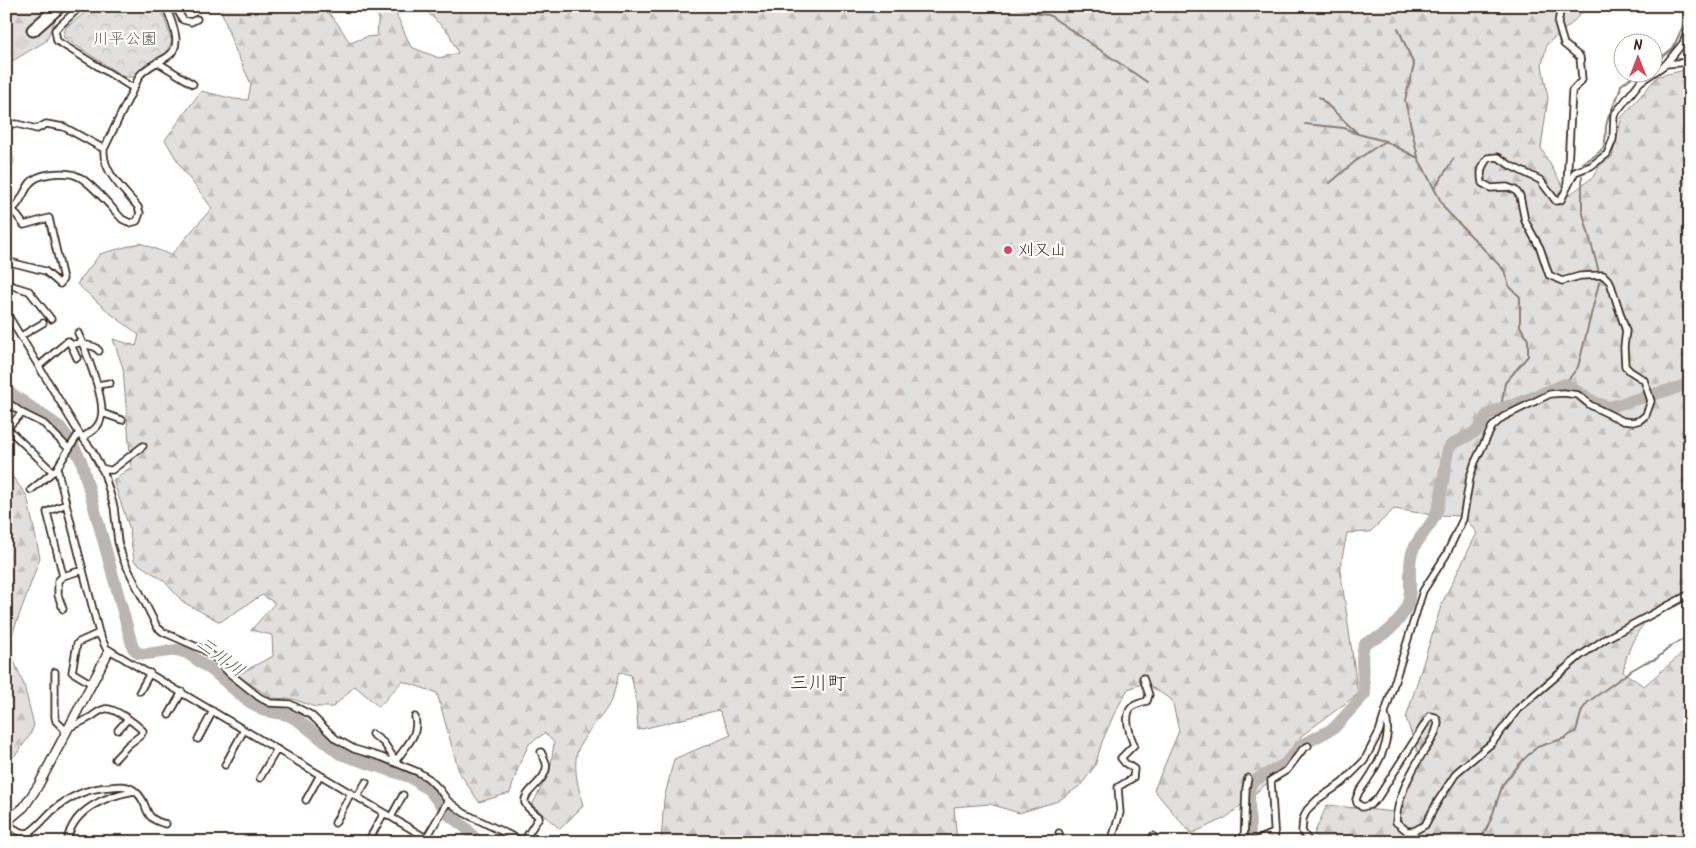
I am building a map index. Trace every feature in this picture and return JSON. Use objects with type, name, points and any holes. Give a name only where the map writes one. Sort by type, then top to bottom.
[{"type":"highway","points":[[33,30],[60,6]]},
{"type":"street","points":[[81,6],[55,30],[57,41],[133,88]]},
{"type":"street","points":[[6,212],[13,210],[34,179],[50,174],[70,174],[82,179],[122,219],[134,223],[139,218],[138,207],[108,170],[103,159],[104,149],[133,88],[144,70],[174,51],[176,36],[166,6]]},
{"type":"street","points":[[175,6],[183,20],[191,22],[197,19]]},
{"type":"street","points":[[1561,6],[1558,24],[1564,44],[1580,57],[1582,80],[1572,91],[1566,187]]},
{"type":"street","points":[[1309,842],[1302,831],[1302,819],[1307,810],[1318,799],[1342,783],[1364,761],[1379,732],[1423,591],[1446,555],[1463,519],[1470,477],[1492,427],[1503,417],[1550,394],[1578,395],[1590,406],[1623,420],[1633,422],[1640,420],[1646,415],[1651,401],[1648,387],[1644,380],[1625,366],[1626,331],[1610,282],[1603,275],[1580,276],[1562,281],[1549,275],[1540,248],[1525,221],[1520,196],[1515,190],[1507,187],[1491,188],[1482,183],[1480,173],[1488,158],[1498,156],[1511,166],[1540,180],[1556,201],[1561,200],[1575,172],[1590,166],[1607,154],[1613,139],[1614,115],[1640,82],[1666,64],[1683,43],[1690,26]]},
{"type":"street","points":[[157,62],[193,84]]},
{"type":"street","points":[[1666,64],[1690,62]]},
{"type":"street","points":[[6,124],[18,124],[36,129],[46,124],[64,127],[104,149]]},
{"type":"street","points":[[6,261],[45,271],[60,284],[63,279],[49,218],[24,225],[13,210]]},
{"type":"street","points":[[6,284],[29,291],[51,319]]},
{"type":"street","points":[[6,312],[101,468],[109,486],[114,507],[118,542],[123,559],[157,627],[163,632],[204,650],[259,697],[270,703],[295,706],[311,716],[336,739],[354,750],[398,760],[428,778],[439,789],[447,802],[524,842]]},
{"type":"street","points":[[21,336],[43,323]]},
{"type":"street","points":[[31,490],[55,470],[81,434],[91,432],[101,420],[102,413],[97,385],[78,333]]},
{"type":"street","points":[[39,366],[68,341],[77,358]]},
{"type":"street","points":[[71,346],[82,343],[95,347],[99,351]]},
{"type":"street","points":[[97,385],[110,383]]},
{"type":"street","points":[[6,401],[22,413],[44,424],[69,449]]},
{"type":"street","points":[[22,413],[7,428],[55,470],[66,504],[102,644],[109,651],[150,673],[391,817],[424,840],[434,842]]},
{"type":"street","points":[[102,413],[122,420]]},
{"type":"street","points":[[101,468],[112,470],[143,446]]},
{"type":"street","points":[[63,576],[47,512],[66,504]]},
{"type":"street","points":[[63,609],[58,595],[58,580],[63,576],[83,570]]},
{"type":"street","points":[[1385,715],[1388,721],[1384,753],[1356,799],[1357,803],[1362,807],[1370,805],[1376,799],[1430,716],[1438,720],[1438,726],[1433,737],[1407,782],[1398,806],[1396,822],[1402,828],[1414,831],[1425,825],[1457,772],[1492,743],[1518,709],[1528,700],[1580,656],[1605,639],[1690,594]]},
{"type":"street","points":[[92,684],[72,672],[77,644],[100,633]]},
{"type":"street","points":[[109,651],[38,786],[24,807],[6,823],[20,832],[28,833],[60,805],[86,790],[120,786],[134,791],[140,797],[151,818],[166,824]]},
{"type":"street","points":[[55,672],[55,717],[56,721],[68,729]]},
{"type":"street","points":[[140,691],[150,673]]},
{"type":"street","points":[[1111,842],[1120,813],[1118,787],[1133,778],[1135,772],[1121,758],[1134,745],[1128,727],[1129,711],[1134,706],[1147,700],[1148,694],[1143,678]]},
{"type":"street","points":[[168,716],[182,692]]},
{"type":"street","points":[[68,729],[105,708],[128,719],[143,731],[115,760]]},
{"type":"street","points":[[198,739],[213,711]]},
{"type":"street","points":[[398,760],[417,728],[415,717]]},
{"type":"street","points":[[118,730],[128,719]]},
{"type":"street","points":[[225,765],[244,730]]},
{"type":"street","points":[[372,734],[384,743],[398,760]]},
{"type":"street","points":[[1275,842],[1271,780],[1287,770],[1303,749],[1308,746]]},
{"type":"street","points":[[260,778],[277,749]]},
{"type":"street","points":[[531,842],[527,836],[539,817],[525,803],[526,798],[546,771],[546,763],[541,752]]},
{"type":"street","points":[[306,800],[320,775]]},
{"type":"street","points":[[1244,842],[1245,796],[1248,778]]},
{"type":"street","points":[[357,797],[366,782]]},
{"type":"street","points":[[68,842],[73,825],[84,811],[122,793],[134,791]]},
{"type":"street","points":[[335,823],[351,793]]},
{"type":"street","points":[[391,817],[403,795]]},
{"type":"street","points":[[424,840],[447,802]]},
{"type":"street","points":[[370,838],[384,813]]},
{"type":"street","points":[[1059,833],[1061,842]]},
{"type":"street","points":[[1255,841],[1274,833]]},
{"type":"green space","points":[[6,6],[61,6],[46,41],[9,63],[6,68]]},
{"type":"green space","name":"川平公園","points":[[94,6],[160,6],[172,41],[166,53],[144,65],[134,77],[124,77],[63,37],[66,27]]},
{"type":"green space","points":[[227,6],[304,6],[306,14],[327,11],[350,43],[366,37],[377,36],[379,8],[395,11],[411,47],[439,58],[458,53],[449,33],[421,6],[1588,6],[1570,25],[1547,44],[1542,65],[1548,98],[1541,148],[1568,196],[1593,177],[1600,165],[1612,157],[1622,117],[1653,82],[1664,82],[1664,75],[1690,69],[1690,594],[1668,605],[1644,624],[1632,643],[1623,672],[1644,686],[1680,655],[1690,651],[1690,842],[1486,842],[1485,840],[1483,842],[1323,842],[1314,834],[1327,805],[1404,813],[1404,779],[1420,759],[1406,718],[1442,603],[1477,533],[1464,516],[1433,515],[1394,509],[1370,532],[1347,533],[1340,568],[1358,694],[1301,736],[1297,758],[1227,817],[1191,834],[1154,790],[1179,731],[1172,700],[1145,683],[1128,689],[1114,714],[1102,742],[1095,766],[1081,785],[1058,801],[1019,813],[990,804],[954,807],[957,842],[857,842],[850,836],[839,842],[661,842],[664,799],[674,759],[731,735],[719,710],[638,730],[636,699],[631,675],[619,672],[609,704],[582,741],[577,753],[576,773],[583,806],[560,829],[532,805],[550,771],[554,743],[545,733],[529,744],[519,765],[510,793],[479,802],[459,772],[437,693],[402,681],[379,707],[355,686],[333,707],[315,707],[293,699],[271,698],[237,675],[273,656],[272,635],[251,630],[275,603],[262,595],[220,622],[183,602],[163,580],[134,561],[129,527],[113,480],[131,467],[123,368],[113,339],[136,346],[139,335],[77,284],[100,254],[140,243],[171,255],[212,208],[183,170],[165,140],[201,91],[234,99],[248,100],[251,84],[234,47],[221,10]]},
{"type":"green space","points":[[6,129],[9,133],[14,162],[6,178]]},
{"type":"green space","points":[[6,468],[27,496],[40,558],[8,646],[24,685],[34,725],[30,735],[18,752],[11,759],[6,760]]},
{"type":"waterway","points":[[1015,6],[1039,14],[1049,15],[1147,82]]},
{"type":"waterway","points":[[1664,55],[1673,48],[1683,26],[1688,6]]},
{"type":"waterway","points":[[1398,28],[1414,65],[1405,100],[1418,157]]},
{"type":"waterway","points":[[1583,163],[1602,149],[1605,143],[1608,117],[1621,85],[1625,82]]},
{"type":"waterway","points":[[1319,97],[1357,133]]},
{"type":"waterway","points":[[1305,124],[1344,128],[1385,141],[1418,158],[1445,209],[1504,270],[1509,286],[1520,297],[1520,326],[1528,340],[1528,356],[1505,383],[1501,408]]},
{"type":"waterway","points":[[1330,183],[1358,159],[1385,141]]},
{"type":"waterway","points":[[1434,189],[1454,158]]},
{"type":"waterway","points":[[1582,176],[1582,210],[1599,272]]},
{"type":"waterway","points":[[1565,384],[1578,367],[1599,283]]},
{"type":"waterway","points":[[1250,842],[1249,790],[1252,782],[1285,764],[1300,746],[1334,728],[1365,694],[1362,668],[1363,649],[1366,643],[1384,634],[1392,627],[1406,608],[1410,590],[1412,553],[1417,542],[1435,517],[1441,496],[1448,450],[1451,445],[1477,431],[1487,415],[1565,384],[1596,403],[1609,407],[1690,384]]},
{"type":"waterway","name":"三川川","points":[[6,390],[60,427],[81,460],[133,648],[138,653],[146,654],[177,650],[187,653],[213,671],[245,699],[262,710],[288,715],[299,721],[340,754],[410,777],[429,790],[450,816],[466,828],[478,842]]},
{"type":"waterway","points":[[1480,842],[1491,819],[1503,784],[1524,759],[1537,747],[1565,738],[1576,731],[1582,710],[1588,702],[1632,670],[1656,659],[1670,647],[1690,635]]},
{"type":"tunnel","points":[[6,57],[33,30]]},
{"type":"tunnel","points":[[6,816],[17,842]]},
{"type":"place","name":"刈又山","points":[[1008,250]]},
{"type":"district","name":"三川町","points":[[818,684]]}]
